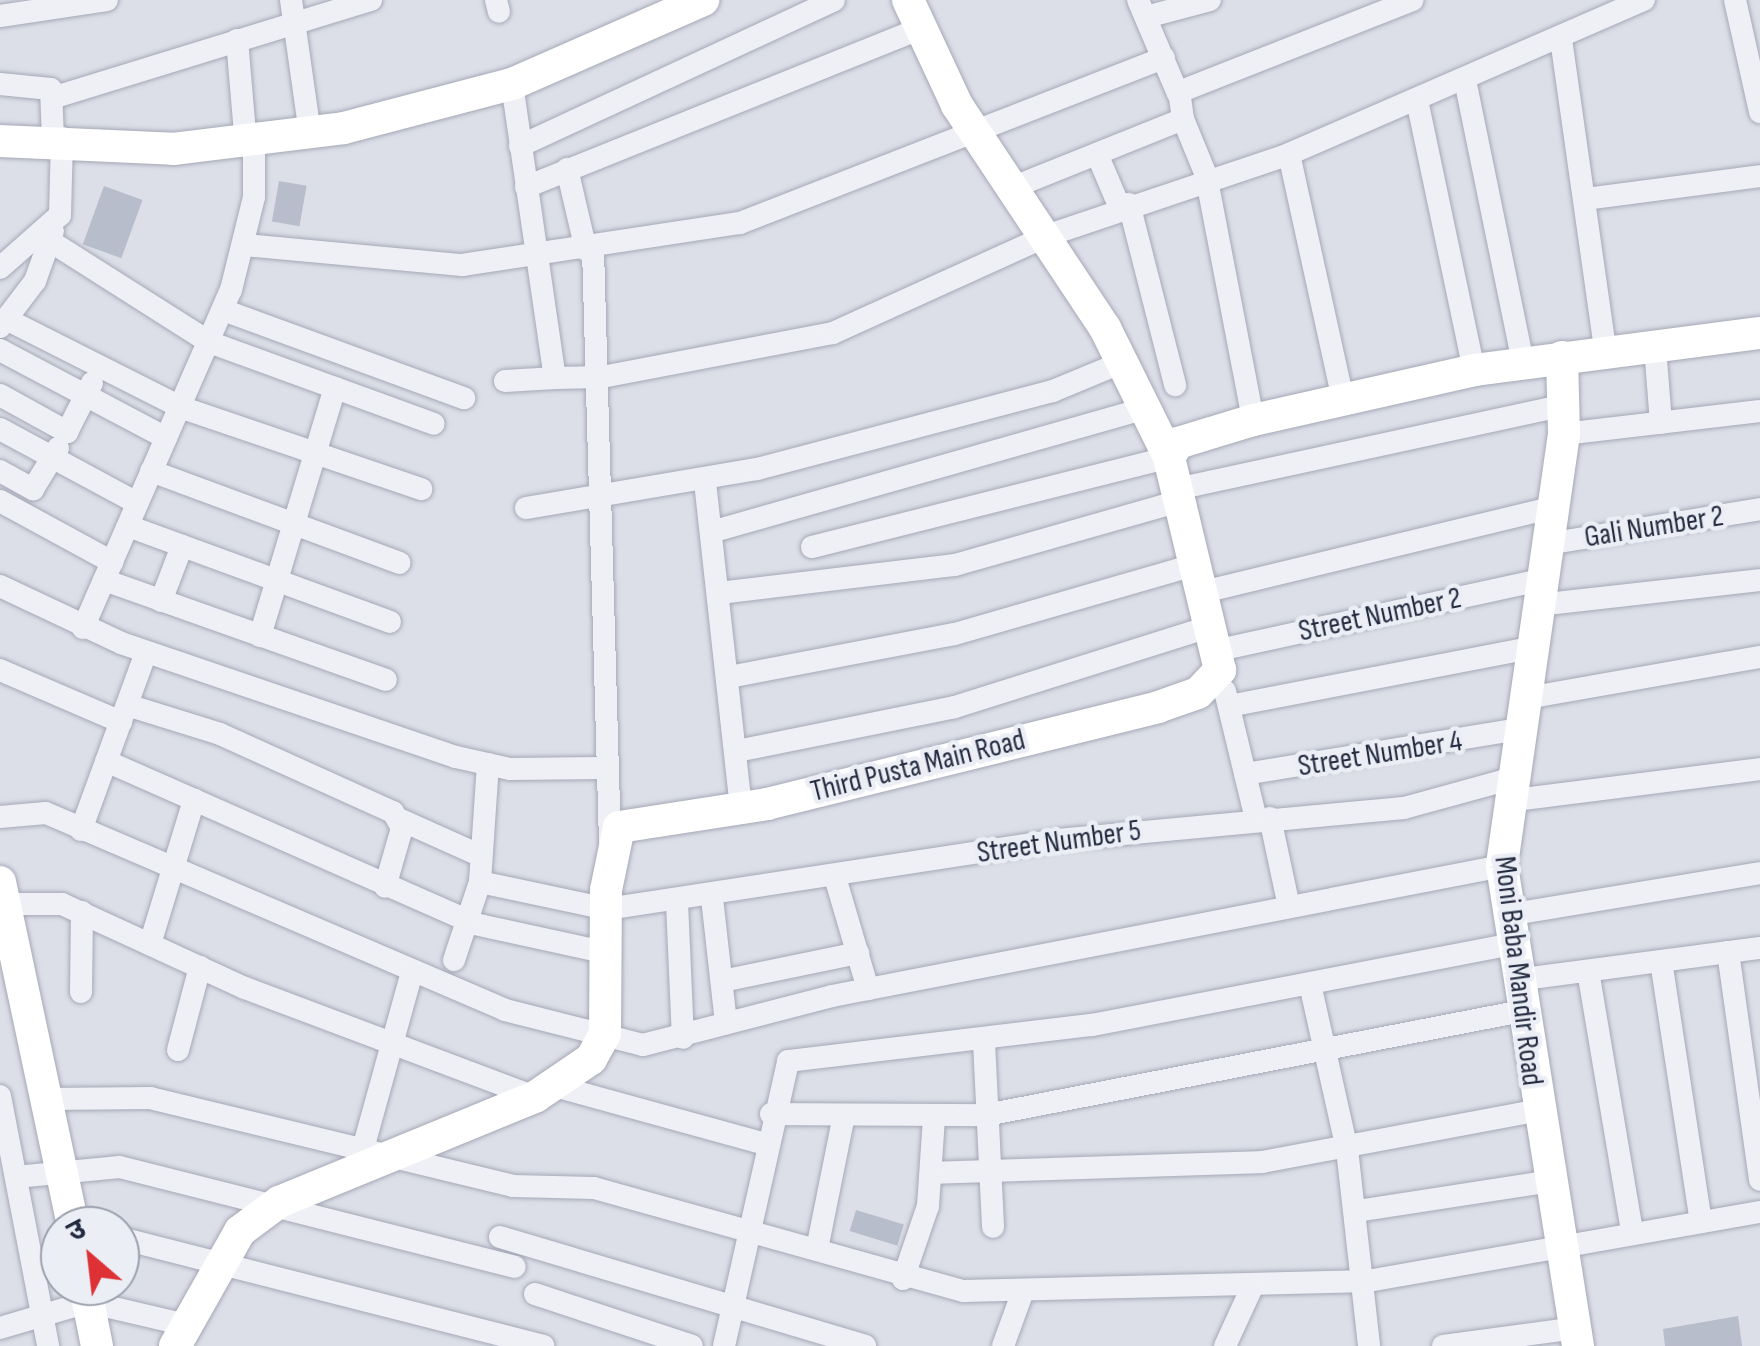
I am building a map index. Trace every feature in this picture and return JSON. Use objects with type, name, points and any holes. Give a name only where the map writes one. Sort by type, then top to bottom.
[{"type":"street","points":[[0,16],[107,0]]},
{"type":"street","points":[[52,98],[237,40],[293,10],[371,0]]},
{"type":"street","points":[[0,141],[58,138],[172,149],[250,144],[310,134],[512,84],[703,0]]},
{"type":"street","points":[[520,146],[834,0]]},
{"type":"street","points":[[1210,0],[1142,9],[1178,94],[1183,119],[1206,176],[1253,420]]},
{"type":"street","points":[[1178,94],[1413,0]]},
{"type":"street","points":[[505,382],[602,378],[833,334],[1049,234],[1206,176],[1289,154],[1644,0]]},
{"type":"street","points":[[1735,0],[1760,112]]},
{"type":"street","points":[[293,10],[310,134]]},
{"type":"street","points":[[526,186],[914,14],[974,132],[1049,234],[1123,362],[1175,482],[1245,774],[1263,818],[1289,906]]},
{"type":"street","points":[[1560,39],[1606,354]]},
{"type":"street","points":[[84,628],[223,310],[246,245],[250,144],[237,40]]},
{"type":"street","points":[[246,245],[462,265],[536,259],[740,223],[1164,58]]},
{"type":"street","points":[[1465,80],[1522,363]]},
{"type":"street","points":[[0,84],[45,84],[52,98],[68,183],[53,234],[3,323],[180,407],[421,489]]},
{"type":"street","points":[[512,84],[555,378]]},
{"type":"street","points":[[1417,100],[1474,370]]},
{"type":"street","points":[[1014,187],[1183,119]]},
{"type":"street","points":[[1097,154],[1125,206],[1174,385]]},
{"type":"street","points":[[1289,154],[1343,400]]},
{"type":"street","points":[[114,1306],[180,1336],[222,1258],[280,1202],[545,1092],[591,1059],[605,1034],[610,841],[601,768],[602,378],[590,249],[566,170]]},
{"type":"street","points":[[1586,199],[1760,176]]},
{"type":"street","points":[[3,257],[53,234]]},
{"type":"street","points":[[53,234],[209,342],[434,424]]},
{"type":"street","points":[[223,310],[464,398]]},
{"type":"street","points":[[1175,482],[1178,443],[1253,420],[1474,370],[1760,333]]},
{"type":"street","points":[[1655,347],[1661,423]]},
{"type":"street","points":[[0,350],[166,438]]},
{"type":"street","name":"Moni Baba Mandir Road","points":[[1562,357],[1564,419],[1554,508],[1518,715],[1502,866],[1535,1110],[1566,1248],[1577,1337]]},
{"type":"street","points":[[526,508],[704,482],[1052,391],[1123,362]]},
{"type":"street","points":[[0,471],[33,489],[68,432],[100,366]]},
{"type":"street","points":[[260,636],[334,388]]},
{"type":"street","points":[[0,395],[68,432]]},
{"type":"street","points":[[711,532],[1144,409]]},
{"type":"street","points":[[812,547],[1175,482],[1564,419],[1661,423],[1760,411]]},
{"type":"street","points":[[0,429],[138,503]]},
{"type":"street","points":[[151,470],[400,562]]},
{"type":"street","points":[[704,482],[742,808]]},
{"type":"street","points":[[719,593],[955,565],[1175,482]]},
{"type":"street","points":[[0,501],[108,571],[162,600],[386,680]]},
{"type":"street","points":[[729,677],[955,634],[1199,578],[1554,508]]},
{"type":"street","name":"Gali Number 2","points":[[1547,544],[1760,509]]},
{"type":"street","points":[[128,526],[390,622]]},
{"type":"street","points":[[162,600],[182,546]]},
{"type":"street","name":"Street Number 2","points":[[737,751],[1217,649],[1539,593],[1760,580]]},
{"type":"street","points":[[0,586],[84,628],[146,652],[488,764],[601,768]]},
{"type":"street","points":[[1228,706],[1530,648]]},
{"type":"street","name":"Third Pusta Main Road","points":[[610,841],[640,818],[742,808],[1158,707],[1198,693],[1217,649]]},
{"type":"street","points":[[81,830],[146,652]]},
{"type":"street","name":"Street Number 4","points":[[1245,774],[1760,657]]},
{"type":"street","points":[[0,670],[124,714],[282,760],[481,856]]},
{"type":"street","points":[[106,761],[466,920],[608,953]]},
{"type":"street","points":[[454,960],[480,882],[488,764]]},
{"type":"street","name":"Street Number 5","points":[[480,882],[607,909],[712,898],[1263,818],[1428,804],[1508,790],[1760,769]]},
{"type":"street","points":[[150,944],[194,800]]},
{"type":"street","points":[[0,817],[35,811],[505,1010],[643,1045],[868,989],[1080,955],[1289,906],[1502,866]]},
{"type":"street","points":[[385,887],[401,820]]},
{"type":"street","points":[[724,1346],[771,1114],[788,1061],[984,1042],[1310,984],[1508,930],[1760,873]]},
{"type":"street","points":[[835,878],[868,989]]},
{"type":"street","points":[[69,1206],[2,896],[82,912],[200,967],[390,1044],[545,1092],[766,1144]]},
{"type":"street","points":[[712,898],[726,1023]]},
{"type":"street","points":[[677,902],[682,1038]]},
{"type":"street","points":[[81,992],[82,912]]},
{"type":"street","points":[[771,1114],[843,1120],[986,1116],[1326,1052],[1519,996],[1588,971],[1760,948]]},
{"type":"street","points":[[1728,952],[1760,1180]]},
{"type":"street","points":[[722,982],[858,953]]},
{"type":"street","points":[[1661,961],[1701,1222]]},
{"type":"street","points":[[178,1050],[200,967]]},
{"type":"street","points":[[1588,971],[1632,1232]]},
{"type":"street","points":[[364,1144],[412,972]]},
{"type":"street","points":[[1310,984],[1347,1149],[1368,1282],[1369,1346]]},
{"type":"street","points":[[984,1042],[993,1227]]},
{"type":"street","points":[[0,1096],[9,1167],[48,1346]]},
{"type":"street","points":[[48,1098],[150,1098],[364,1144],[513,1186],[594,1188],[748,1228],[903,1279],[1023,1290],[1368,1282],[1760,1212]]},
{"type":"street","points":[[932,1173],[991,1176],[1347,1149],[1535,1110]]},
{"type":"street","points":[[903,1279],[932,1173],[934,1118]]},
{"type":"street","points":[[817,1249],[843,1120]]},
{"type":"street","points":[[9,1167],[120,1168],[280,1202],[515,1266]]},
{"type":"street","points":[[1357,1212],[1551,1181]]},
{"type":"street","points":[[500,1237],[734,1300],[865,1346]]},
{"type":"street","points":[[140,1242],[222,1258],[543,1346]]},
{"type":"street","points":[[1224,1346],[1253,1285]]},
{"type":"street","points":[[1002,1346],[1023,1290]]},
{"type":"street","points":[[535,1294],[692,1346]]},
{"type":"street","points":[[0,1328],[62,1306]]},
{"type":"street","points":[[89,1306],[97,1346]]},
{"type":"street","points":[[1444,1346],[1577,1337]]},
{"type":"building","points":[[279,181],[307,186],[299,226],[272,221]]},
{"type":"building","points":[[104,186],[143,200],[121,258],[83,244]]},
{"type":"building","points":[[856,1210],[904,1225],[897,1246],[850,1231]]},
{"type":"building","points":[[1738,1316],[1742,1346],[1665,1346],[1663,1329]]}]
